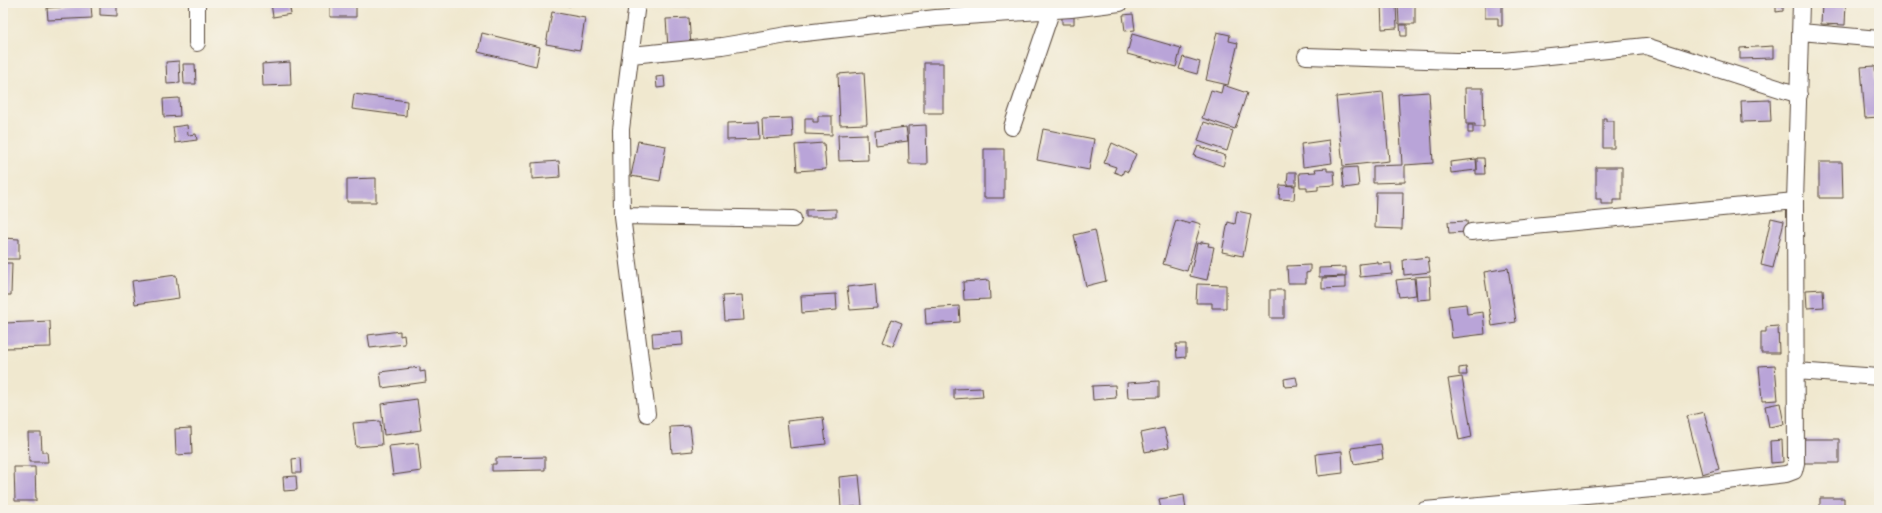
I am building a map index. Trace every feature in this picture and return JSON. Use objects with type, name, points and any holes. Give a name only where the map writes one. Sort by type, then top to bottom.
[{"type":"street","points":[[196,3],[197,43]]},
{"type":"street","points":[[637,3],[621,128],[622,216],[647,414]]},
{"type":"street","points":[[631,54],[722,46],[787,35],[936,18],[1052,10],[1120,3]]},
{"type":"street","points":[[1425,510],[1685,486],[1786,474],[1794,471],[1796,463],[1796,371],[1794,201],[1799,95],[1801,3]]},
{"type":"street","points":[[1012,127],[1052,10]]},
{"type":"street","points":[[1801,32],[1879,39]]},
{"type":"street","points":[[1306,56],[1503,61],[1646,46],[1799,95]]},
{"type":"street","points":[[1471,232],[1794,201]]},
{"type":"street","points":[[622,216],[793,219]]},
{"type":"street","points":[[1796,371],[1879,376]]},
{"type":"building","points":[[100,3],[117,3],[117,16],[100,15]]},
{"type":"building","points":[[271,3],[289,3],[291,14],[273,17]]},
{"type":"building","points":[[330,3],[356,3],[356,17],[330,17]]},
{"type":"building","points":[[553,3],[570,3],[570,6]]},
{"type":"building","points":[[673,3],[695,3],[695,6],[673,7]]},
{"type":"building","points":[[999,3],[1014,3],[1014,6],[999,6]]},
{"type":"building","points":[[1381,3],[1396,3],[1397,28],[1382,29]]},
{"type":"building","points":[[1398,3],[1415,3],[1415,24],[1399,24]]},
{"type":"building","points":[[1485,3],[1502,3],[1502,26],[1498,26],[1498,18],[1485,18]]},
{"type":"building","points":[[1776,3],[1783,3],[1783,11],[1776,12]]},
{"type":"building","points":[[1822,3],[1846,3],[1845,25],[1821,24]]},
{"type":"building","points":[[91,5],[92,18],[48,20],[47,8]]},
{"type":"building","points":[[552,12],[585,18],[580,50],[546,44]]},
{"type":"building","points":[[1062,14],[1074,14],[1074,24],[1062,24]]},
{"type":"building","points":[[1133,14],[1135,30],[1125,31],[1123,15]]},
{"type":"building","points":[[689,18],[691,47],[668,48],[666,19]]},
{"type":"building","points":[[1400,25],[1407,25],[1407,36],[1401,36]]},
{"type":"building","points":[[1217,32],[1230,35],[1229,41],[1238,43],[1228,85],[1206,80]]},
{"type":"building","points":[[482,33],[540,47],[536,66],[478,52]]},
{"type":"building","points":[[1132,34],[1181,48],[1176,67],[1127,54]]},
{"type":"building","points":[[1773,46],[1773,58],[1740,59],[1740,48]]},
{"type":"building","points":[[1183,57],[1200,62],[1197,74],[1179,69]]},
{"type":"building","points":[[179,61],[180,83],[167,84],[166,62]]},
{"type":"building","points":[[290,62],[291,85],[263,86],[262,64]]},
{"type":"building","points":[[924,63],[943,63],[943,113],[924,113]]},
{"type":"building","points":[[183,64],[195,64],[196,84],[184,84]]},
{"type":"building","points":[[1875,66],[1879,117],[1865,118],[1861,67]]},
{"type":"building","points":[[864,72],[867,124],[840,125],[838,74]]},
{"type":"building","points":[[664,76],[665,87],[657,88],[656,77]]},
{"type":"building","points":[[1223,85],[1247,93],[1235,129],[1202,118],[1211,90],[1221,93]]},
{"type":"building","points":[[1465,88],[1483,88],[1484,127],[1475,127],[1475,124],[1466,124]]},
{"type":"building","points":[[1383,92],[1389,161],[1343,166],[1336,97]]},
{"type":"building","points":[[1429,92],[1433,163],[1405,165],[1405,182],[1373,183],[1373,166],[1402,165],[1398,94]]},
{"type":"building","points":[[354,94],[407,101],[406,116],[352,109]]},
{"type":"building","points":[[179,98],[180,116],[164,117],[163,99]]},
{"type":"building","points":[[1770,100],[1771,121],[1742,122],[1741,101]]},
{"type":"building","points":[[818,116],[832,116],[832,135],[805,134],[805,118],[813,118],[813,122],[818,122]]},
{"type":"building","points":[[792,118],[793,137],[763,139],[762,119]]},
{"type":"building","points":[[1603,118],[1606,118],[1606,121],[1614,121],[1614,148],[1603,148]]},
{"type":"building","points":[[758,122],[759,139],[727,140],[727,123]]},
{"type":"building","points":[[1204,122],[1233,131],[1227,151],[1198,141]]},
{"type":"building","points":[[187,125],[188,135],[196,134],[197,140],[175,143],[173,127]]},
{"type":"building","points":[[926,125],[927,164],[909,164],[908,126]]},
{"type":"building","points":[[1468,125],[1473,125],[1473,133],[1468,133]]},
{"type":"building","points":[[3,126],[6,126],[7,131],[3,131]]},
{"type":"building","points":[[906,127],[908,141],[876,145],[875,131]]},
{"type":"building","points":[[1043,129],[1094,139],[1089,170],[1037,160]]},
{"type":"building","points":[[867,134],[868,160],[839,161],[838,135]]},
{"type":"building","points":[[1329,140],[1332,163],[1303,167],[1301,144]]},
{"type":"building","points":[[638,141],[666,146],[660,181],[631,176]]},
{"type":"building","points":[[824,143],[826,169],[797,171],[795,145]]},
{"type":"building","points":[[1112,143],[1136,154],[1128,172],[1124,170],[1122,175],[1114,172],[1116,167],[1104,163]]},
{"type":"building","points":[[1198,146],[1226,156],[1223,166],[1194,156]]},
{"type":"building","points":[[984,149],[1004,149],[1004,198],[984,198]]},
{"type":"building","points":[[1477,158],[1484,158],[1485,174],[1476,174],[1476,170],[1451,173],[1450,162],[1476,159],[1477,170]]},
{"type":"building","points":[[559,161],[560,177],[532,179],[532,163]]},
{"type":"building","points":[[1819,162],[1842,162],[1843,198],[1819,198]]},
{"type":"building","points":[[1357,167],[1359,186],[1344,188],[1342,168]]},
{"type":"building","points":[[1596,167],[1622,167],[1622,200],[1613,200],[1613,204],[1601,204],[1601,199],[1596,199]]},
{"type":"building","points":[[1327,168],[1327,171],[1334,171],[1335,185],[1318,186],[1318,190],[1307,191],[1307,187],[1300,187],[1299,173],[1316,172],[1315,169]]},
{"type":"building","points":[[1288,172],[1296,172],[1296,185],[1287,185]]},
{"type":"building","points":[[376,178],[376,202],[347,202],[347,179]]},
{"type":"building","points":[[1280,185],[1295,186],[1294,200],[1279,199]]},
{"type":"building","points":[[1376,192],[1403,192],[1402,229],[1375,228]]},
{"type":"building","points":[[836,209],[836,217],[806,217],[806,210]]},
{"type":"building","points":[[1237,211],[1251,214],[1243,256],[1222,252],[1228,222],[1235,224]]},
{"type":"building","points":[[1771,218],[1784,221],[1773,268],[1761,265]]},
{"type":"building","points":[[1176,220],[1190,224],[1191,221],[1201,224],[1187,271],[1163,264]]},
{"type":"building","points":[[1467,221],[1468,232],[1449,233],[1448,222]]},
{"type":"building","points":[[1095,230],[1106,281],[1086,286],[1074,235]]},
{"type":"building","points":[[3,238],[19,239],[19,259],[3,259]]},
{"type":"building","points":[[1201,242],[1209,243],[1208,246],[1214,247],[1207,280],[1190,276],[1197,243],[1201,244]]},
{"type":"building","points":[[1428,257],[1430,272],[1404,275],[1403,260]]},
{"type":"building","points":[[1378,262],[1378,264],[1391,263],[1392,274],[1360,277],[1359,264]]},
{"type":"building","points":[[3,263],[12,263],[11,295],[3,295]]},
{"type":"building","points":[[1310,265],[1310,272],[1306,273],[1306,283],[1288,283],[1287,266]]},
{"type":"building","points":[[1346,267],[1346,276],[1319,277],[1319,268]]},
{"type":"building","points":[[1508,268],[1516,322],[1492,326],[1484,272]]},
{"type":"building","points":[[176,275],[179,298],[135,304],[132,281]]},
{"type":"building","points":[[1430,276],[1431,299],[1417,300],[1415,277]]},
{"type":"building","points":[[1345,277],[1345,288],[1322,289],[1322,278]]},
{"type":"building","points":[[1414,278],[1416,295],[1399,297],[1396,280]]},
{"type":"building","points":[[989,280],[990,299],[964,300],[963,282]]},
{"type":"building","points":[[875,284],[877,308],[850,310],[847,287]]},
{"type":"building","points":[[1197,284],[1226,285],[1226,308],[1212,308],[1212,303],[1196,303]]},
{"type":"building","points":[[1823,289],[1824,307],[1807,308],[1806,290]]},
{"type":"building","points":[[1270,290],[1284,290],[1284,318],[1270,318]]},
{"type":"building","points":[[836,294],[837,310],[802,313],[801,296]]},
{"type":"building","points":[[742,295],[744,320],[724,321],[722,296]]},
{"type":"building","points":[[1466,304],[1467,314],[1483,312],[1485,334],[1452,338],[1448,306]]},
{"type":"building","points":[[959,306],[960,322],[926,324],[925,308]]},
{"type":"building","points":[[892,319],[902,323],[893,346],[883,342]]},
{"type":"building","points":[[50,321],[51,347],[5,348],[5,323]]},
{"type":"building","points":[[1778,326],[1779,353],[1761,353],[1761,332],[1766,332],[1766,327]]},
{"type":"building","points":[[400,331],[400,336],[404,335],[405,344],[370,348],[368,335]]},
{"type":"building","points":[[682,331],[683,345],[653,347],[652,333]]},
{"type":"building","points":[[1176,344],[1186,344],[1186,357],[1177,358]]},
{"type":"building","points":[[1775,365],[1778,400],[1762,401],[1759,366]]},
{"type":"building","points":[[420,367],[420,372],[425,371],[426,382],[382,388],[380,372]]},
{"type":"building","points":[[1466,367],[1467,375],[1459,375],[1459,368]]},
{"type":"building","points":[[1296,377],[1298,386],[1285,387],[1284,379]]},
{"type":"building","points":[[1462,377],[1472,437],[1459,440],[1448,379]]},
{"type":"building","points":[[1159,381],[1159,397],[1128,398],[1127,383]]},
{"type":"building","points":[[1115,385],[1116,398],[1093,400],[1092,386]]},
{"type":"building","points":[[982,388],[983,397],[954,399],[954,389]]},
{"type":"building","points":[[417,399],[421,430],[384,435],[381,404]]},
{"type":"building","points":[[1780,403],[1784,424],[1769,427],[1765,406]]},
{"type":"building","points":[[1704,412],[1719,469],[1702,474],[1687,416]]},
{"type":"building","points":[[823,417],[826,444],[790,448],[787,421]]},
{"type":"building","points":[[380,421],[382,445],[356,447],[353,423]]},
{"type":"building","points":[[690,426],[693,451],[672,453],[670,427]]},
{"type":"building","points":[[191,428],[192,454],[176,455],[175,429]]},
{"type":"building","points":[[1164,428],[1169,447],[1145,452],[1141,433]]},
{"type":"building","points":[[28,433],[41,433],[42,452],[47,452],[48,462],[29,462]]},
{"type":"building","points":[[1804,439],[1839,439],[1839,463],[1804,463]]},
{"type":"building","points":[[1782,440],[1783,462],[1771,463],[1770,441]]},
{"type":"building","points":[[418,443],[421,471],[393,475],[389,446]]},
{"type":"building","points":[[1381,444],[1383,459],[1354,464],[1351,448]]},
{"type":"building","points":[[1342,451],[1343,473],[1318,476],[1316,454]]},
{"type":"building","points":[[545,457],[545,470],[492,471],[492,464],[496,464],[496,458]]},
{"type":"building","points":[[300,458],[301,473],[293,473],[292,459]]},
{"type":"building","points":[[14,467],[35,467],[36,501],[15,501]]},
{"type":"building","points":[[859,475],[862,506],[841,508],[839,477]]},
{"type":"building","points":[[296,476],[297,490],[284,491],[283,477]]},
{"type":"building","points":[[1184,495],[1186,510],[1161,510],[1159,499]]},
{"type":"building","points":[[1820,498],[1844,498],[1844,510],[1820,510]]}]
